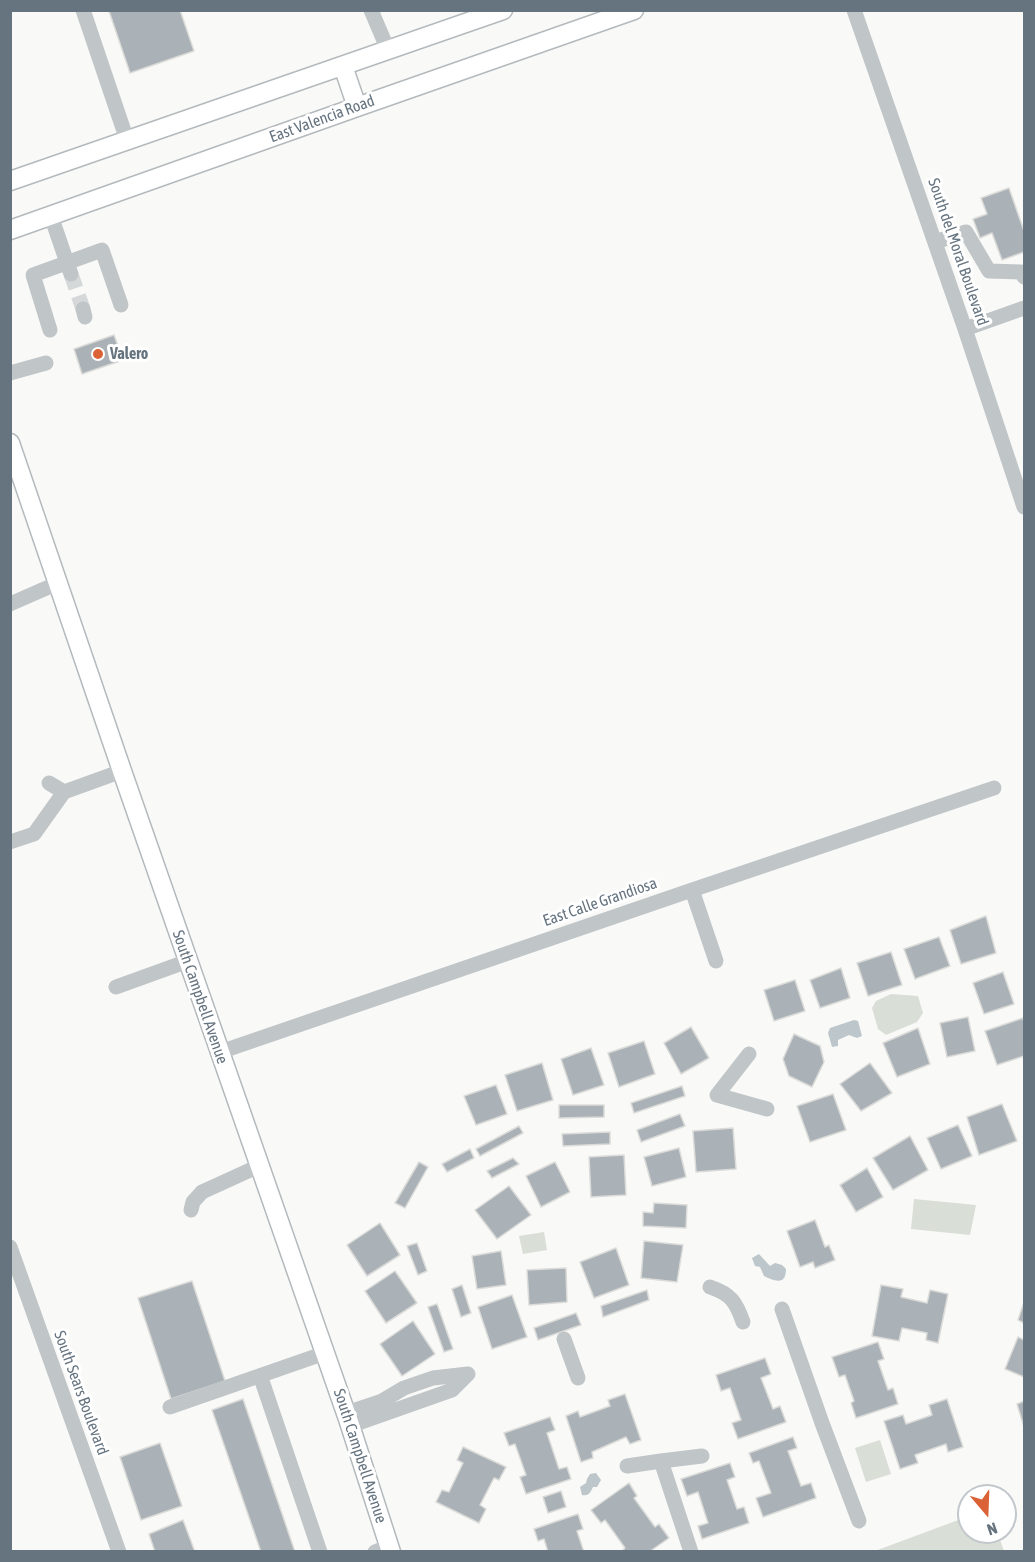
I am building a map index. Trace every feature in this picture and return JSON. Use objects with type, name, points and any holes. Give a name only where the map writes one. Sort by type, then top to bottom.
[{"type":"main road","points":[[10,181],[388,50],[476,15],[503,10]]},
{"type":"main road","name":"East Valencia Road","points":[[10,230],[634,10]]},
{"type":"main road","points":[[342,66],[357,106]]},
{"type":"main road","name":"South Campbell Avenue","points":[[10,443],[348,1419],[385,1550]]},
{"type":"street","points":[[82,10],[127,141]]},
{"type":"street","points":[[371,10],[388,50]]},
{"type":"street","name":"South del Moral Boulevard","points":[[854,10],[1024,507]]},
{"type":"street","points":[[51,216],[69,268]]},
{"type":"street","points":[[935,242],[966,232],[989,271],[1021,272],[1024,277]]},
{"type":"street","points":[[50,330],[33,275],[69,268],[102,250],[121,305]]},
{"type":"street","points":[[965,329],[1024,308]]},
{"type":"street","points":[[10,373],[46,363]]},
{"type":"street","points":[[10,603],[58,583]]},
{"type":"street","points":[[10,842],[34,834],[64,792],[122,771]]},
{"type":"street","points":[[49,783],[64,792]]},
{"type":"street","name":"East Calle Grandiosa","points":[[220,1052],[993,788]]},
{"type":"street","points":[[692,890],[716,961]]},
{"type":"street","points":[[116,987],[188,961]]},
{"type":"street","points":[[749,1054],[717,1095],[767,1109]]},
{"type":"street","points":[[191,1210],[192,1202],[202,1192],[259,1166]]},
{"type":"street","name":"South Sears Boulevard","points":[[10,1247],[119,1551]]},
{"type":"street","points":[[710,1287],[722,1291],[735,1302],[743,1322]]},
{"type":"street","points":[[783,1309],[822,1424],[859,1521]]},
{"type":"street","points":[[564,1339],[578,1378]]},
{"type":"street","points":[[170,1407],[325,1353]]},
{"type":"street","points":[[468,1374],[452,1390],[348,1419],[404,1388],[433,1378],[468,1374]]},
{"type":"street","points":[[261,1378],[320,1551]]},
{"type":"street","points":[[627,1466],[702,1455]]},
{"type":"street","points":[[662,1461],[691,1551]]},
{"type":"shaded area","points":[[891,994],[918,996],[923,1013],[917,1022],[886,1035],[878,1029],[872,1008],[876,1001]]},
{"type":"shaded area","points":[[854,1020],[858,1021],[862,1036],[857,1038],[849,1035],[838,1040],[838,1046],[832,1047],[828,1033],[830,1028]]},
{"type":"shaded area","points":[[914,1199],[976,1205],[970,1235],[911,1229]]},
{"type":"shaded area","points":[[544,1232],[547,1250],[523,1254],[519,1236]]},
{"type":"shaded area","points":[[759,1254],[770,1266],[775,1263],[786,1269],[782,1280],[764,1276],[760,1267],[755,1266],[752,1258]]},
{"type":"shaded area","points":[[880,1440],[891,1474],[866,1482],[855,1448]]},
{"type":"shaded area","points":[[596,1473],[601,1480],[597,1487],[593,1487],[588,1494],[582,1495],[580,1487],[586,1483],[590,1474]]},
{"type":"shaded area","points":[[957,1520],[957,1544],[1001,1544],[1004,1551],[875,1551]]},
{"type":"building","points":[[180,10],[194,51],[130,73],[109,11]]},
{"type":"building","points":[[1009,188],[1024,231],[1024,252],[1002,260],[992,233],[980,238],[973,219],[987,214],[981,198]]},
{"type":"building","name":"Valero","points":[[114,335],[123,360],[82,374],[74,349]]},
{"type":"building","points":[[986,916],[996,953],[961,964],[950,930]]},
{"type":"building","points":[[939,937],[950,966],[915,979],[904,949]]},
{"type":"building","points":[[891,952],[902,985],[868,996],[857,963]]},
{"type":"building","points":[[841,968],[850,998],[820,1008],[810,980]]},
{"type":"building","points":[[1003,972],[1014,1004],[984,1014],[973,983]]},
{"type":"building","points":[[795,980],[805,1011],[774,1021],[764,990]]},
{"type":"building","points":[[968,1017],[975,1051],[947,1057],[940,1023]]},
{"type":"building","points":[[1023,1018],[1024,1056],[997,1065],[985,1031]]},
{"type":"building","points":[[691,1027],[709,1058],[681,1074],[664,1043]]},
{"type":"building","points":[[918,1028],[930,1064],[897,1077],[883,1043]]},
{"type":"building","points":[[794,1034],[820,1046],[824,1062],[812,1087],[789,1076],[783,1059]]},
{"type":"building","points":[[644,1041],[655,1074],[619,1087],[608,1053]]},
{"type":"building","points":[[591,1048],[604,1085],[573,1095],[561,1059]]},
{"type":"building","points":[[542,1063],[553,1100],[517,1111],[505,1075]]},
{"type":"building","points":[[870,1063],[892,1093],[861,1111],[840,1084]]},
{"type":"building","points":[[496,1085],[507,1114],[476,1125],[464,1096]]},
{"type":"building","points":[[682,1086],[685,1096],[634,1113],[631,1103]]},
{"type":"building","points":[[833,1094],[846,1130],[810,1142],[797,1106]]},
{"type":"building","points":[[1002,1104],[1017,1141],[979,1155],[967,1117]]},
{"type":"building","points":[[559,1105],[604,1105],[604,1117],[559,1118]]},
{"type":"building","points":[[680,1114],[685,1126],[641,1142],[637,1130]]},
{"type":"building","points":[[958,1125],[972,1156],[941,1169],[927,1138]]},
{"type":"building","points":[[519,1126],[523,1133],[480,1156],[476,1149]]},
{"type":"building","points":[[733,1128],[736,1169],[696,1172],[693,1131]]},
{"type":"building","points":[[610,1132],[610,1144],[563,1146],[562,1134]]},
{"type":"building","points":[[910,1136],[928,1170],[893,1190],[873,1158]]},
{"type":"building","points":[[679,1148],[686,1177],[652,1186],[644,1157]]},
{"type":"building","points":[[470,1149],[474,1158],[447,1172],[442,1164]]},
{"type":"building","points":[[624,1155],[626,1195],[591,1197],[589,1157]]},
{"type":"building","points":[[513,1158],[519,1164],[492,1178],[487,1171]]},
{"type":"building","points":[[419,1162],[428,1167],[405,1208],[395,1203]]},
{"type":"building","points":[[555,1162],[570,1192],[541,1207],[526,1176]]},
{"type":"building","points":[[867,1168],[883,1197],[856,1212],[840,1185]]},
{"type":"building","points":[[509,1186],[531,1215],[497,1239],[475,1210]]},
{"type":"building","points":[[654,1203],[687,1205],[686,1228],[643,1226],[643,1212],[653,1213]]},
{"type":"building","points":[[815,1220],[825,1247],[829,1245],[835,1260],[815,1268],[813,1262],[800,1267],[787,1231]]},
{"type":"building","points":[[380,1223],[400,1255],[367,1276],[347,1245]]},
{"type":"building","points":[[644,1241],[683,1245],[677,1282],[641,1278]]},
{"type":"building","points":[[417,1243],[427,1271],[418,1275],[407,1246]]},
{"type":"building","points":[[616,1248],[629,1285],[594,1298],[580,1262]]},
{"type":"building","points":[[501,1251],[506,1285],[477,1289],[472,1256]]},
{"type":"building","points":[[566,1268],[567,1302],[529,1305],[527,1270]]},
{"type":"building","points":[[395,1271],[417,1303],[386,1323],[365,1291]]},
{"type":"building","points":[[192,1281],[225,1381],[171,1399],[138,1298]]},
{"type":"building","points":[[462,1285],[471,1313],[461,1317],[452,1289]]},
{"type":"building","points":[[881,1285],[903,1289],[901,1297],[927,1303],[930,1290],[948,1294],[938,1343],[926,1340],[927,1333],[902,1328],[899,1341],[872,1336]]},
{"type":"building","points":[[647,1290],[649,1300],[603,1317],[601,1306]]},
{"type":"building","points":[[512,1295],[527,1337],[492,1349],[478,1307]]},
{"type":"building","points":[[1024,1302],[1024,1323],[1018,1320]]},
{"type":"building","points":[[437,1304],[453,1349],[444,1352],[428,1307]]},
{"type":"building","points":[[576,1313],[581,1325],[538,1340],[534,1328]]},
{"type":"building","points":[[413,1321],[435,1354],[402,1376],[380,1344]]},
{"type":"building","points":[[1018,1337],[1024,1340],[1024,1377],[1005,1369]]},
{"type":"building","points":[[878,1342],[884,1359],[878,1361],[888,1390],[893,1388],[898,1404],[856,1418],[851,1403],[854,1401],[845,1375],[839,1377],[832,1357]]},
{"type":"building","points":[[765,1358],[771,1374],[761,1378],[773,1409],[780,1406],[786,1422],[738,1439],[732,1423],[741,1420],[730,1388],[721,1391],[716,1375]]},
{"type":"building","points":[[625,1394],[641,1440],[630,1444],[626,1437],[592,1452],[593,1458],[581,1462],[566,1416],[578,1411],[580,1417],[610,1406],[608,1400]]},
{"type":"building","points":[[243,1399],[295,1552],[261,1552],[212,1410]]},
{"type":"building","points":[[947,1399],[963,1447],[948,1452],[946,1444],[915,1455],[918,1463],[900,1469],[884,1421],[903,1415],[906,1424],[932,1415],[929,1405]]},
{"type":"building","points":[[1024,1401],[1024,1427],[1017,1404]]},
{"type":"building","points":[[550,1417],[555,1430],[547,1433],[559,1469],[567,1467],[571,1479],[526,1494],[520,1477],[526,1475],[515,1444],[509,1446],[504,1433]]},
{"type":"building","points":[[793,1437],[797,1448],[788,1451],[801,1486],[811,1483],[816,1498],[763,1517],[756,1498],[771,1493],[759,1461],[753,1463],[749,1453]]},
{"type":"building","points":[[160,1443],[182,1506],[141,1520],[120,1457]]},
{"type":"building","points":[[463,1447],[506,1467],[499,1480],[494,1478],[480,1505],[486,1509],[479,1523],[436,1502],[442,1490],[449,1492],[463,1463],[457,1460]]},
{"type":"building","points":[[730,1463],[735,1477],[727,1480],[737,1509],[744,1507],[749,1523],[702,1539],[698,1526],[708,1523],[698,1492],[687,1496],[681,1479]]},
{"type":"building","points":[[629,1483],[637,1496],[634,1498],[655,1527],[659,1524],[669,1538],[649,1552],[621,1552],[625,1548],[605,1520],[601,1523],[591,1510]]},
{"type":"building","points":[[561,1491],[566,1507],[548,1513],[543,1497]]},
{"type":"building","points":[[578,1514],[583,1529],[577,1531],[584,1552],[548,1552],[544,1539],[538,1541],[534,1529]]},
{"type":"building","points":[[183,1520],[195,1552],[155,1552],[149,1534]]},
{"type":"tunnel","points":[[71,274],[83,309]]},
{"type":"place","name":"Valero","points":[[98,354]]}]
